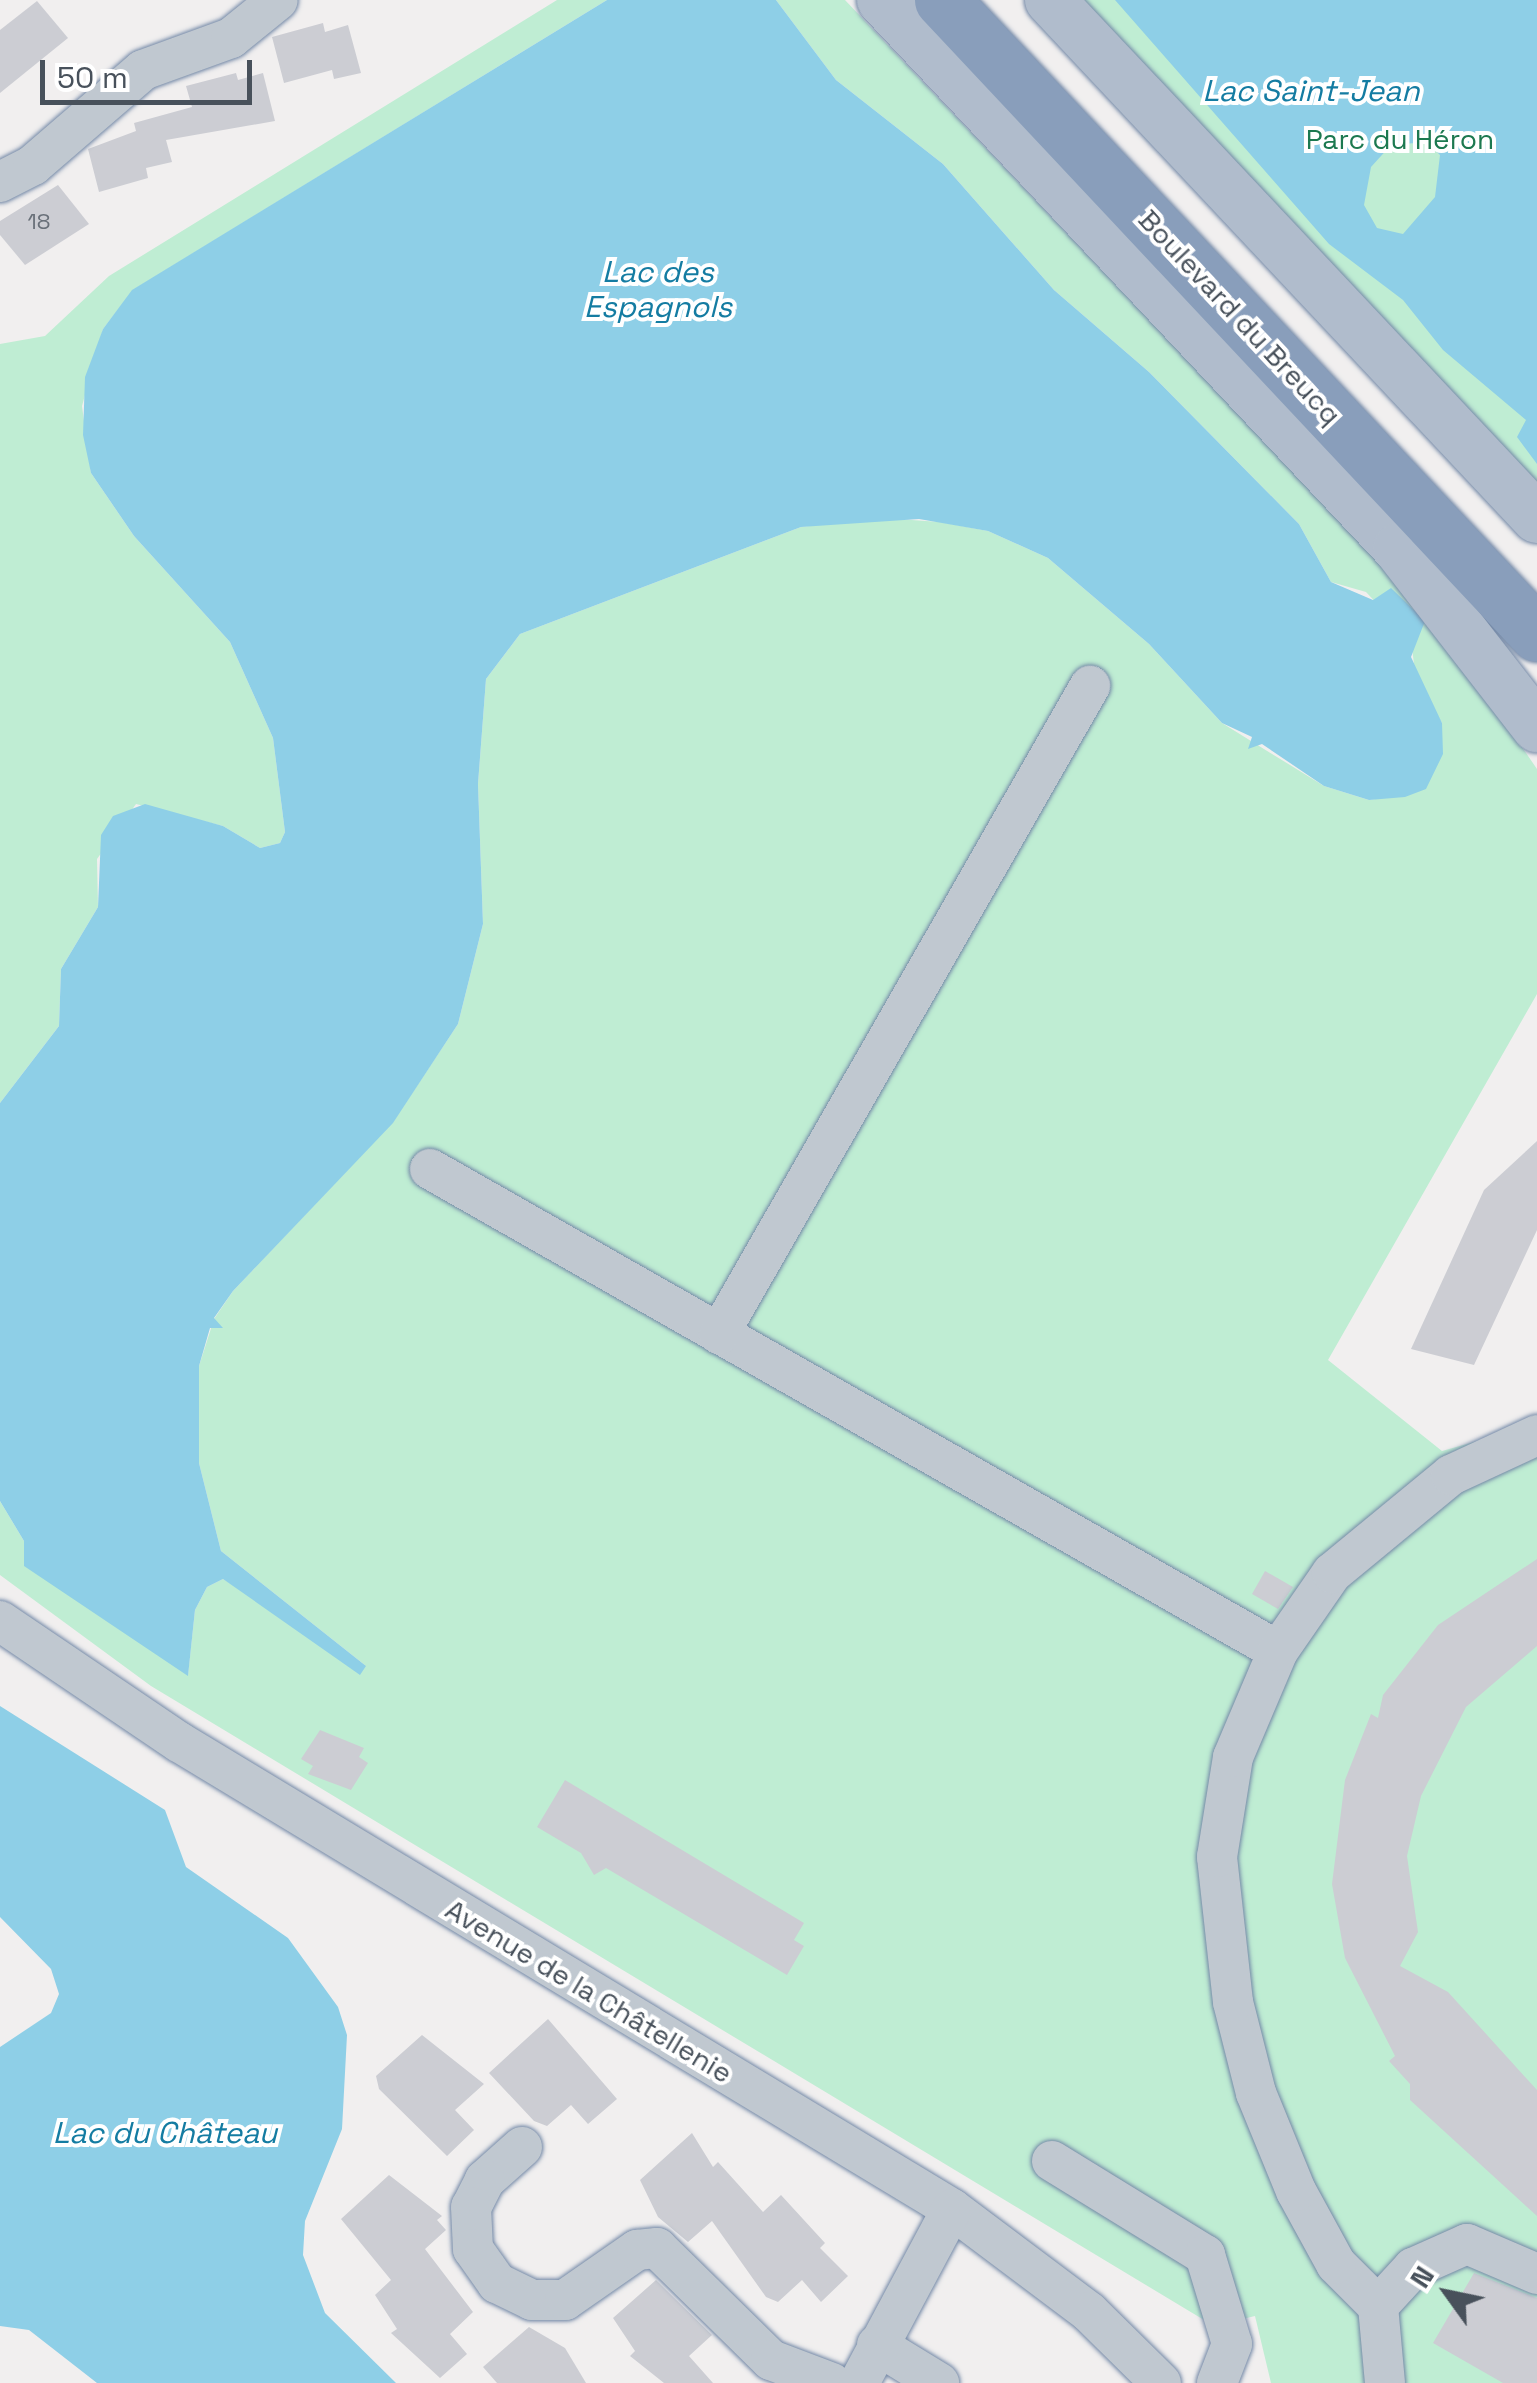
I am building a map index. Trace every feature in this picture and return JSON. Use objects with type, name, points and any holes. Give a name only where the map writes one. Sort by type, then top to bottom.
[{"type":"highway","name":"Boulevard du Breucq","points":[[942,0],[1537,634]]},
{"type":"highway","name":"Boulevard du Breucq","points":[[990,0],[1537,585]]},
{"type":"main road","points":[[882,0],[1398,548],[1537,727]]},
{"type":"main road","points":[[1050,0],[1537,518]]},
{"type":"street","points":[[0,182],[33,164],[143,70],[231,38],[278,0]]},
{"type":"street","points":[[719,1334],[1090,686]]},
{"type":"street","points":[[430,1170],[1278,1651]]},
{"type":"street","points":[[1385,2383],[1378,2306],[1336,2264],[1296,2191],[1256,2093],[1221,1923],[1217,1857],[1233,1757],[1278,1651],[1332,1574],[1380,1526],[1451,1475],[1537,1435]]},
{"type":"street","name":"Avenue de la Châtellenie","points":[[0,1621],[110,1699],[952,2209],[1089,2312],[1161,2383]]},
{"type":"street","points":[[522,2146],[485,2180],[471,2207],[473,2248],[497,2283],[532,2300],[564,2300],[637,2250],[657,2248],[771,2360],[832,2383]]},
{"type":"street","points":[[1052,2161],[1210,2261],[1232,2344],[1217,2383]]},
{"type":"street","points":[[859,2383],[952,2209]]},
{"type":"street","points":[[1378,2306],[1413,2268],[1467,2244],[1537,2274]]},
{"type":"street","points":[[878,2345],[939,2383]]},
{"type":"green space","points":[[557,0],[607,0],[133,290],[103,329],[82,406],[91,473],[134,536],[230,642],[273,738],[285,832],[280,843],[260,848],[223,826],[136,804],[97,859],[98,907],[61,969],[59,1026],[0,1103],[0,344],[45,336],[109,276]]},
{"type":"green space","points":[[776,0],[845,0],[1357,539],[1453,647],[1537,769],[1537,994],[1328,1360],[1442,1451],[1537,1424],[1537,2383],[1271,2383],[1255,2316],[1214,2326],[151,1686],[0,1575],[0,1501],[24,1541],[188,1675],[195,1610],[207,1587],[223,1579],[366,1666],[221,1551],[199,1463],[199,1366],[214,1319],[233,1291],[393,1122],[458,1024],[483,924],[478,784],[486,679],[520,634],[801,527],[883,518],[940,522],[988,531],[1048,558],[1149,644],[1222,723],[1324,786],[1369,800],[1414,793],[1442,723],[1416,680],[1411,640],[1366,592],[1331,582],[1299,524],[1149,372],[1054,290],[943,164],[836,80]]},
{"type":"green space","name":"Lac Saint-Jean","points":[[1083,0],[1537,0],[1537,488]]},
{"type":"water","name":"Lac des Espagnols","points":[[607,0],[776,0],[836,80],[943,164],[1054,290],[1149,372],[1299,524],[1331,582],[1373,600],[1391,588],[1425,621],[1411,657],[1442,723],[1443,754],[1426,789],[1405,797],[1369,800],[1324,786],[1262,744],[1248,749],[1252,737],[1222,723],[1149,644],[1048,558],[988,531],[919,519],[801,527],[520,634],[486,679],[478,784],[483,924],[458,1024],[393,1123],[233,1291],[214,1318],[223,1328],[210,1328],[199,1366],[199,1463],[221,1551],[366,1666],[360,1675],[223,1579],[207,1587],[195,1610],[188,1676],[24,1566],[24,1541],[0,1501],[0,1103],[59,1026],[61,969],[98,907],[101,835],[113,816],[145,804],[223,826],[260,848],[280,843],[285,832],[273,738],[230,642],[134,536],[91,473],[83,435],[85,377],[103,329],[132,290]]},
{"type":"water","name":"Lac Saint-Jean","points":[[1115,0],[1537,0],[1537,464],[1517,437],[1526,420],[1443,350],[1403,300],[1329,244]],"holes":[[[1427,142],[1440,155],[1435,197],[1403,234],[1377,228],[1364,205],[1371,167],[1391,145]]]},
{"type":"water","name":"Lac du Château","points":[[0,1706],[165,1810],[186,1867],[288,1938],[338,2007],[347,2035],[342,2129],[305,2221],[303,2255],[325,2313],[396,2383],[97,2383],[29,2330],[0,2326],[0,2047],[51,2013],[59,1994],[51,1969],[0,1917]]},
{"type":"building","points":[[37,1],[68,38],[0,93],[0,30]]},
{"type":"building","points":[[323,23],[325,32],[348,25],[361,73],[334,79],[332,70],[284,83],[272,37]]},
{"type":"building","points":[[236,73],[238,80],[263,73],[275,121],[166,140],[172,162],[146,168],[148,178],[99,192],[88,149],[136,131],[134,123],[192,107],[186,86]]},
{"type":"building","points":[[58,185],[89,224],[25,265],[0,235],[0,221]]},
{"type":"building","points":[[1537,1141],[1537,1230],[1474,1365],[1411,1349],[1484,1190]]},
{"type":"building","points":[[1537,1559],[1537,1646],[1466,1707],[1421,1796],[1407,1856],[1418,1932],[1400,1966],[1448,1992],[1537,2090],[1537,2216],[1410,2100],[1410,2084],[1389,2061],[1395,2056],[1345,1958],[1332,1884],[1345,1780],[1371,1714],[1378,1718],[1383,1695],[1438,1625]]},
{"type":"building","points":[[1265,1571],[1293,1587],[1278,1609],[1252,1594]]},
{"type":"building","points":[[320,1730],[364,1748],[359,1757],[368,1763],[351,1790],[308,1774],[313,1766],[301,1759]]},
{"type":"building","points":[[565,1780],[804,1923],[794,1940],[804,1946],[787,1975],[606,1868],[594,1875],[581,1853],[537,1827]]},
{"type":"building","points":[[548,2019],[617,2099],[588,2124],[571,2105],[547,2126],[534,2121],[489,2073]]},
{"type":"building","points":[[422,2035],[484,2084],[455,2110],[474,2130],[447,2156],[379,2089],[376,2076]]},
{"type":"building","points":[[692,2133],[713,2167],[718,2162],[763,2212],[781,2195],[825,2243],[820,2248],[848,2276],[821,2302],[802,2280],[778,2302],[766,2297],[712,2221],[688,2242],[658,2217],[640,2180]]},
{"type":"building","points":[[389,2175],[442,2216],[437,2220],[446,2230],[425,2249],[473,2312],[450,2334],[467,2354],[440,2378],[391,2333],[397,2329],[375,2295],[391,2280],[341,2219]]},
{"type":"building","points":[[1474,2273],[1537,2298],[1537,2383],[1503,2383],[1433,2343]]},
{"type":"building","points":[[656,2280],[712,2335],[689,2356],[713,2383],[664,2383],[630,2356],[635,2351],[613,2318]]},
{"type":"building","points":[[529,2327],[565,2348],[586,2383],[497,2383],[483,2367]]},
{"type":"park label","name":"Parc du Héron","points":[[1400,139]]}]
